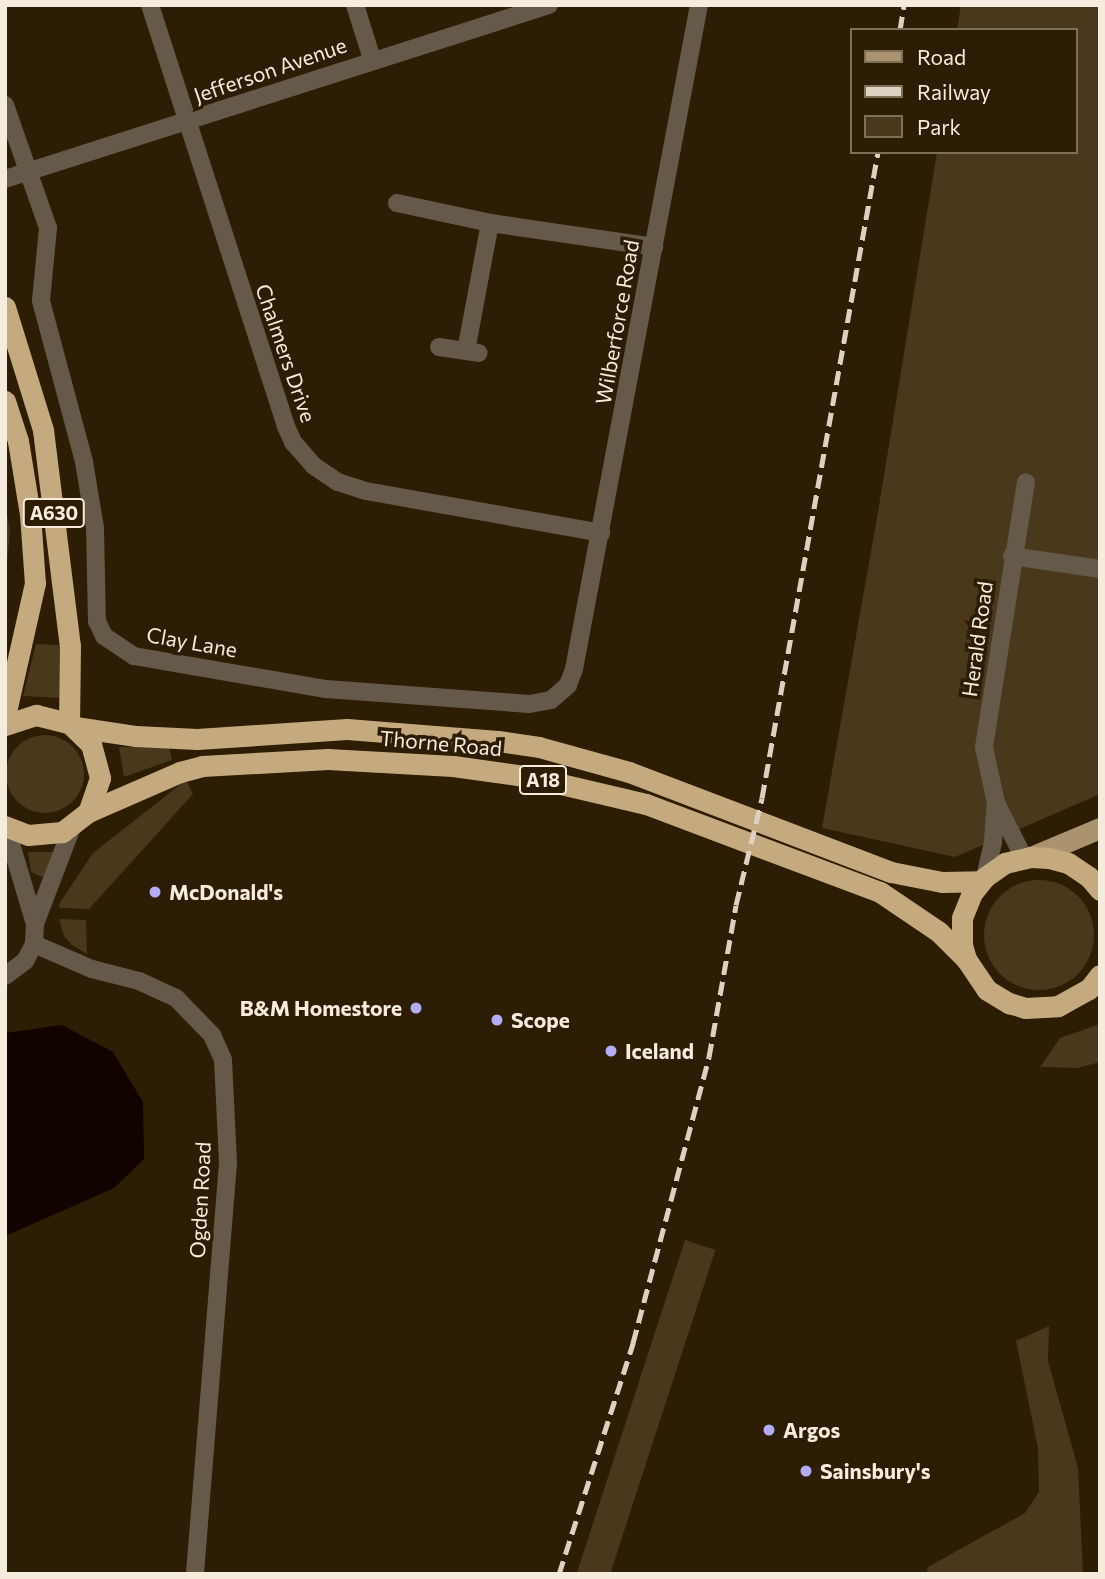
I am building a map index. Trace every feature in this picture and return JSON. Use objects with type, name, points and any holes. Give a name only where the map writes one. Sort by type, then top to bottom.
[{"type":"highway","name":"A630","points":[[5,307],[43,430],[70,646],[72,725]]},
{"type":"highway","name":"A630","points":[[5,401],[18,441],[28,502],[35,583],[5,716]]},
{"type":"highway","name":"Thorne Road","points":[[5,725],[36,715],[59,718],[72,725],[136,736],[197,738],[347,729],[540,747],[629,772],[891,872],[942,882],[983,879]]},
{"type":"highway","points":[[6,826],[39,836],[72,827],[88,811],[98,790],[99,766],[91,744],[72,725]]},
{"type":"highway","name":"Thorne Road","points":[[88,811],[168,776],[202,766],[328,759],[453,766],[531,777],[646,804],[880,892],[939,932],[966,959]]},
{"type":"highway","points":[[1028,857],[1068,863],[1089,877],[1100,890]]},
{"type":"highway","name":"A18","points":[[1028,857],[1005,863],[983,879],[972,893],[962,918],[962,945],[966,959],[987,990],[1009,1003],[1041,1009],[1058,1006]]},
{"type":"highway","points":[[1058,1006],[1082,993],[1100,975]]},
{"type":"highway","points":[[1058,1006],[1100,1004]]},
{"type":"main road","name":"A18","points":[[1028,857],[1100,828]]},
{"type":"street","name":"Chalmers Drive","points":[[149,5],[293,442],[314,466],[338,482],[366,491],[601,533]]},
{"type":"street","points":[[355,5],[372,59]]},
{"type":"street","name":"Jefferson Avenue","points":[[5,179],[187,122],[372,59],[549,5]]},
{"type":"street","name":"Wilberforce Road","points":[[579,647],[699,5]]},
{"type":"street","name":"Clay Lane","points":[[5,105],[48,228],[41,301],[84,461],[95,528],[97,621],[104,636],[134,656],[326,689],[529,704],[551,700],[568,685],[579,647]]},
{"type":"street","points":[[397,203],[490,222],[654,247]]},
{"type":"street","points":[[439,347],[473,352],[490,222]]},
{"type":"street","name":"Herald Road","points":[[983,879],[993,842],[996,803],[984,747],[1012,556],[1026,482]]},
{"type":"street","points":[[1012,556],[1100,569]]},
{"type":"street","name":"Herald Road","points":[[996,803],[1028,857]]},
{"type":"street","points":[[6,826],[35,924]]},
{"type":"street","points":[[5,976],[25,961],[34,944],[35,924],[72,827]]},
{"type":"street","name":"Ogden Road","points":[[34,944],[92,970],[139,981],[176,998],[212,1035],[223,1060],[228,1163],[195,1574]]},
{"type":"green space","points":[[961,5],[1100,5],[1100,794],[955,857],[822,828],[878,512],[937,154],[1077,154],[1077,28],[957,28]]},
{"type":"green space","points":[[5,504],[10,531],[5,584]]},
{"type":"green space","points":[[36,644],[60,645],[60,698],[23,696]]},
{"type":"green space","points":[[37,735],[53,735],[67,741],[78,752],[84,766],[84,782],[78,796],[67,807],[53,813],[37,813],[23,807],[12,796],[6,782],[6,766],[12,752],[23,741]]},
{"type":"green space","points":[[119,747],[169,747],[172,760],[124,777]]},
{"type":"green space","points":[[186,780],[193,794],[89,909],[60,908],[59,904],[93,853]]},
{"type":"green space","points":[[28,852],[55,852],[51,871],[42,877],[31,872]]},
{"type":"green space","points":[[1039,880],[1060,884],[1078,896],[1090,914],[1094,935],[1090,956],[1078,974],[1060,986],[1039,990],[1018,986],[1000,974],[988,956],[984,935],[988,914],[1000,896],[1018,884]]},
{"type":"green space","points":[[59,919],[86,920],[87,954],[72,945],[64,936]]},
{"type":"green space","points":[[1100,1024],[1100,1062],[1077,1068],[1040,1067],[1060,1038]]},
{"type":"green space","points":[[685,1240],[715,1250],[610,1574],[576,1574]]},
{"type":"green space","points":[[1049,1326],[1048,1361],[1078,1468],[1083,1574],[926,1574],[928,1567],[1025,1513],[1039,1492],[1038,1448],[1016,1341]]},
{"type":"shaded area","points":[[62,1025],[113,1052],[143,1102],[144,1159],[114,1188],[5,1236],[5,1033]]},
{"type":"railway","points":[[900,28],[904,5]]},
{"type":"railway","points":[[559,1574],[633,1343],[709,1057],[736,905],[762,798],[878,154]]},
{"type":"place","name":"McDonald's","points":[[155,892]]},
{"type":"place","name":"B&M Homestore","points":[[416,1008]]},
{"type":"place","name":"Scope","points":[[497,1020]]},
{"type":"place","name":"Iceland","points":[[611,1051]]},
{"type":"place","name":"Argos","points":[[769,1430]]},
{"type":"place","name":"Sainsbury's","points":[[806,1471]]}]
